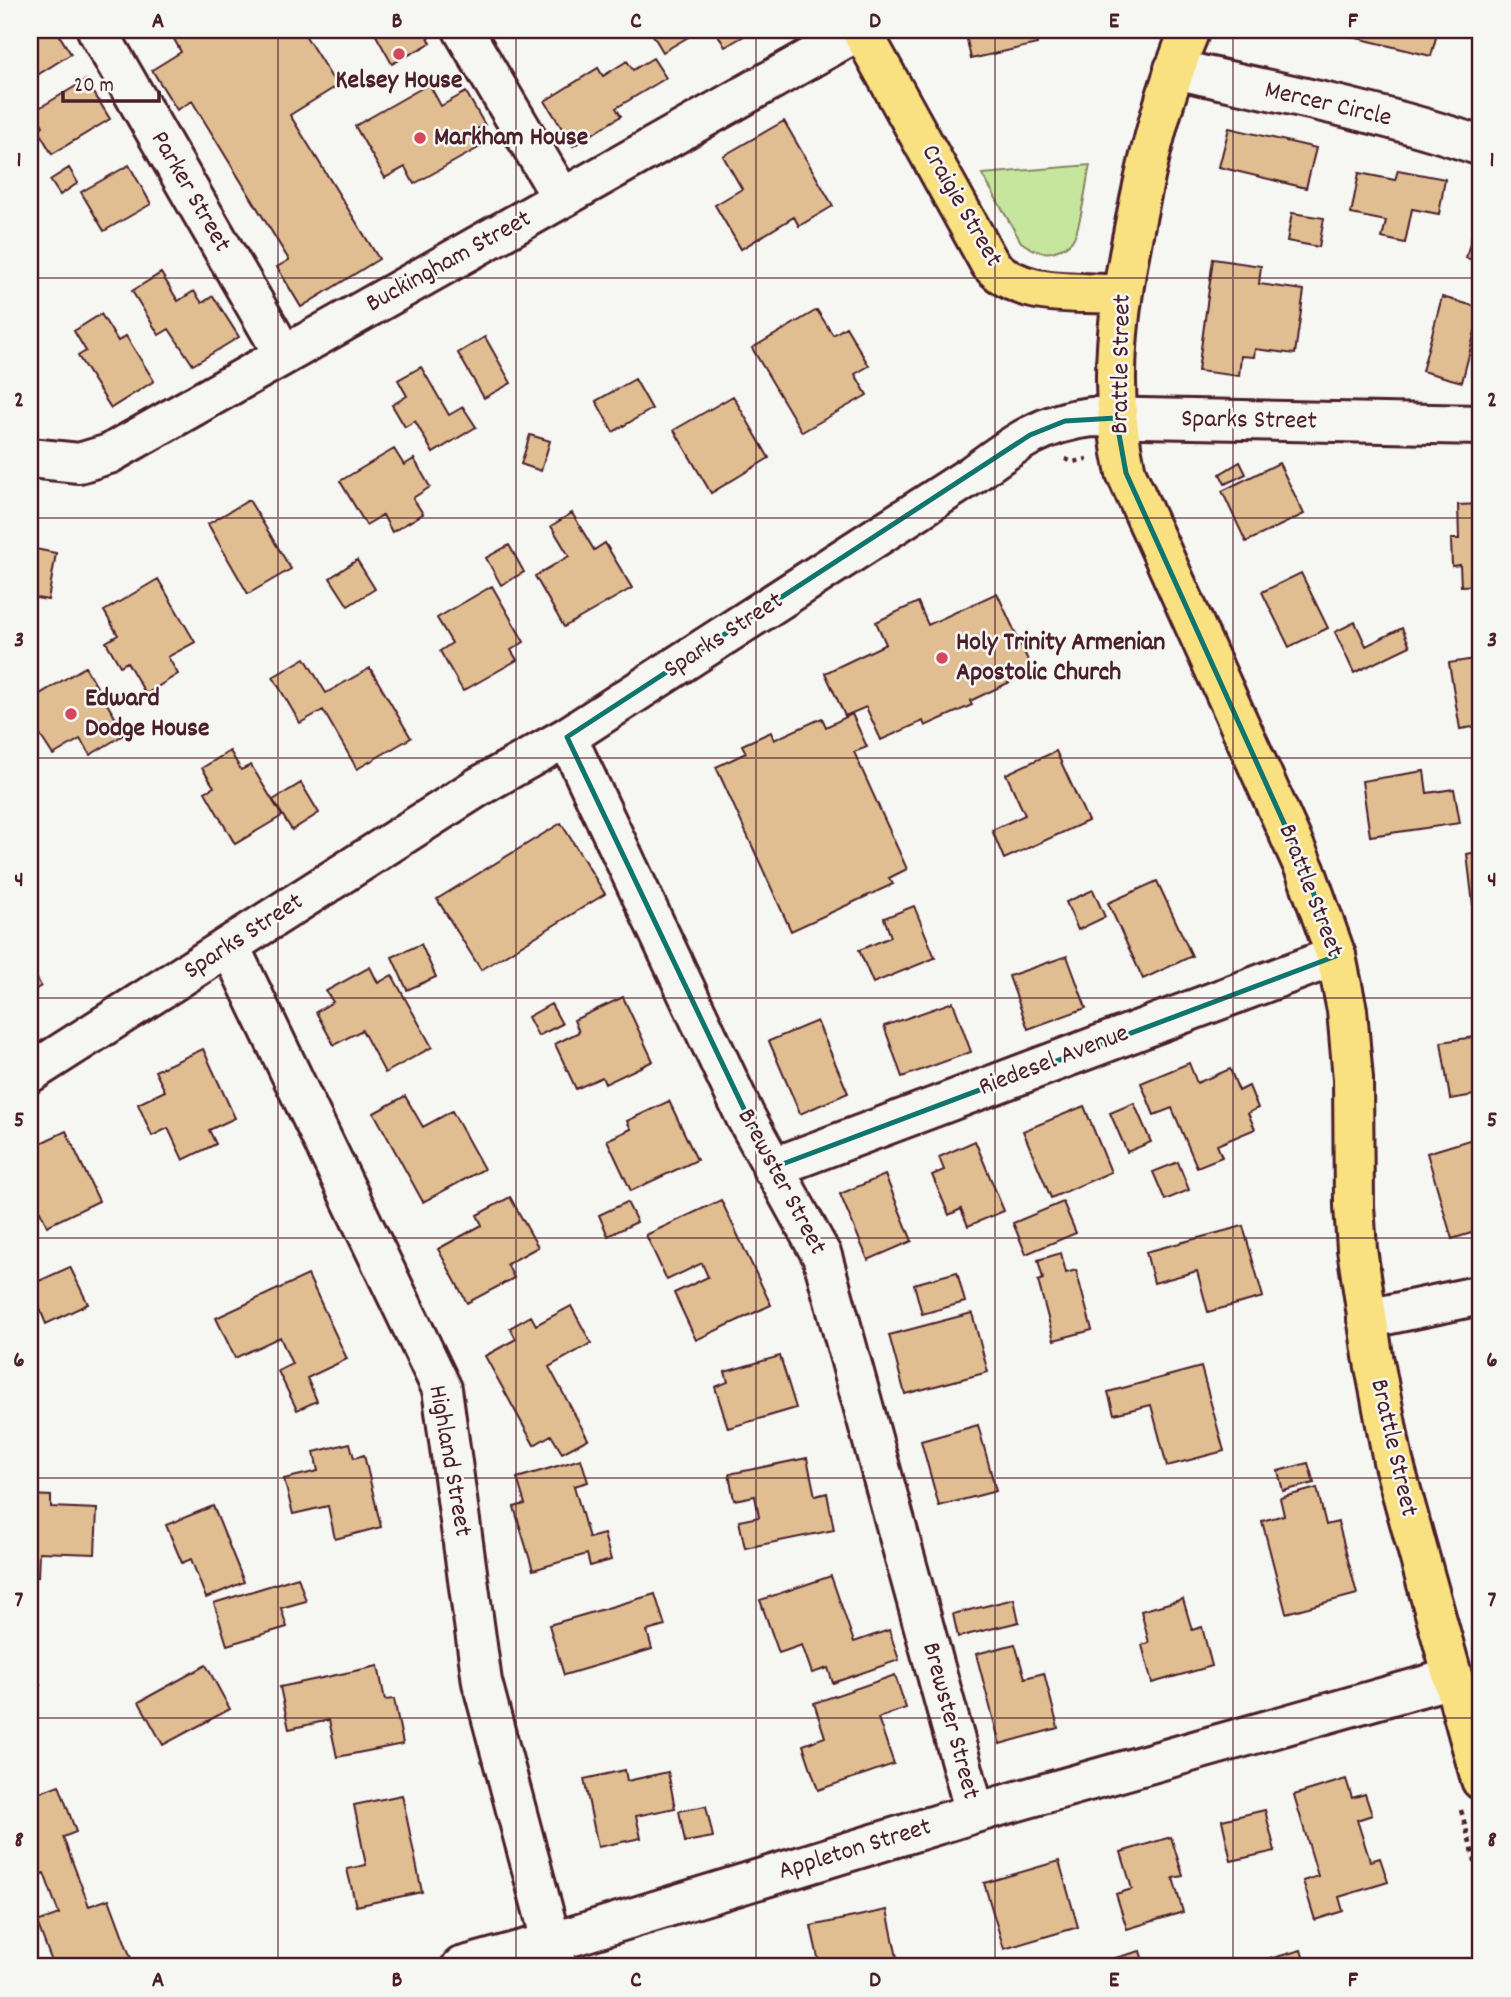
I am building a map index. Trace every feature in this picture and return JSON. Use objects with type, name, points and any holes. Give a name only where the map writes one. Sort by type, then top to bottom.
[{"type":"main road","name":"Craigie Street","points":[[860,30],[990,264],[1000,276],[1012,282],[1050,291],[1121,295]]},
{"type":"main road","name":"Brattle Street","points":[[1190,30],[1174,69],[1147,167],[1121,295],[1116,353],[1116,418],[1126,473],[1306,872],[1336,956],[1350,1041],[1354,1206],[1367,1319],[1393,1461],[1481,1780]]},
{"type":"street","name":"Parker Street","points":[[97,30],[284,355]]},
{"type":"street","points":[[463,30],[562,198]]},
{"type":"street","name":"Buckingham Street","points":[[30,458],[79,463],[99,458],[860,30]]},
{"type":"street","name":"Mercer Circle","points":[[1174,69],[1334,105],[1439,132],[1481,146]]},
{"type":"street","name":"Sparks Street","points":[[30,1073],[478,787],[567,737],[1030,435],[1065,421],[1093,418],[1481,425]]},
{"type":"street","name":"Brewster Street","points":[[567,737],[745,1116],[822,1256],[975,1813]]},
{"type":"street","name":"Highland Street","points":[[230,947],[442,1389],[482,1682],[554,1955]]},
{"type":"street","name":"Riedesel Avenue","points":[[772,1168],[1336,956]]},
{"type":"street","points":[[1367,1319],[1481,1295]]},
{"type":"street","name":"Appleton Street","points":[[461,1967],[554,1955],[975,1813],[1452,1678]]},
{"type":"highlighted area","points":[[1116,418],[1126,473],[1306,872],[1336,956],[772,1168],[567,737],[1030,435],[1065,421]]},
{"type":"green space","points":[[1090,165],[1075,235],[1065,247],[1048,252],[1036,250],[1021,242],[982,174]]},
{"type":"building","points":[[38,30],[56,30],[71,54],[34,77],[30,70],[30,35]]},
{"type":"building","points":[[189,30],[302,30],[337,86],[290,115],[379,259],[301,307],[277,267],[289,260],[192,101],[177,110],[152,70],[181,52],[174,39]]},
{"type":"building","name":"Kelsey House","points":[[373,30],[424,30],[431,43],[392,64]]},
{"type":"building","points":[[650,30],[700,30],[663,52]]},
{"type":"building","points":[[715,30],[754,30],[725,47]]},
{"type":"building","points":[[965,30],[1034,30],[1037,44],[971,59]]},
{"type":"building","points":[[1324,30],[1438,30],[1431,56]]},
{"type":"building","points":[[1481,50],[1481,74],[1474,72]]},
{"type":"building","points":[[653,58],[666,78],[616,108],[621,116],[573,146],[545,101],[598,68],[603,76],[627,61],[633,70]]},
{"type":"building","points":[[86,80],[110,119],[52,154],[38,130],[43,126],[34,111]]},
{"type":"building","name":"Markham House","points":[[429,84],[441,106],[466,92],[485,125],[473,131],[482,146],[414,184],[405,167],[385,178],[355,126]]},
{"type":"building","points":[[784,121],[833,206],[799,226],[794,217],[741,249],[715,205],[742,189],[723,156]]},
{"type":"building","points":[[1229,128],[1316,148],[1306,188],[1219,167]]},
{"type":"building","points":[[129,165],[151,204],[104,231],[81,192]]},
{"type":"building","points":[[69,168],[78,183],[60,195],[50,180]]},
{"type":"building","points":[[1398,170],[1445,179],[1439,214],[1412,209],[1405,243],[1382,238],[1386,221],[1351,214],[1359,173],[1395,180]]},
{"type":"building","points":[[1478,212],[1481,213],[1481,262],[1466,258]]},
{"type":"building","points":[[1292,213],[1324,218],[1319,247],[1287,241]]},
{"type":"building","points":[[1213,259],[1261,266],[1259,284],[1304,290],[1295,354],[1255,349],[1254,357],[1241,356],[1239,376],[1198,371]]},
{"type":"building","points":[[161,273],[178,301],[194,291],[202,303],[213,296],[239,337],[193,365],[169,329],[159,335],[132,291]]},
{"type":"building","points":[[1442,297],[1481,308],[1462,382],[1422,371]]},
{"type":"building","points":[[817,310],[833,335],[846,327],[869,366],[855,374],[867,395],[802,432],[752,348]]},
{"type":"building","points":[[101,314],[118,341],[126,336],[154,381],[111,408],[78,356],[86,351],[74,331]]},
{"type":"building","points":[[30,327],[38,328],[30,396]]},
{"type":"building","points":[[485,337],[511,383],[484,398],[458,353]]},
{"type":"building","points":[[421,367],[449,415],[463,407],[476,427],[433,453],[415,421],[405,427],[392,405],[407,396],[398,380]]},
{"type":"building","points":[[635,379],[652,409],[613,432],[596,401]]},
{"type":"building","points":[[733,396],[769,458],[711,493],[674,430]]},
{"type":"building","points":[[530,435],[550,441],[541,471],[521,464]]},
{"type":"building","points":[[394,449],[404,465],[414,459],[430,487],[413,498],[423,514],[392,532],[383,515],[366,525],[340,481]]},
{"type":"building","points":[[1240,462],[1246,474],[1225,484],[1220,474]]},
{"type":"building","points":[[1279,463],[1304,514],[1246,542],[1222,491]]},
{"type":"building","points":[[249,500],[291,569],[248,594],[208,524]]},
{"type":"building","points":[[1481,504],[1481,585],[1461,586],[1460,565],[1452,566],[1451,539],[1459,539],[1458,505]]},
{"type":"building","points":[[572,513],[594,550],[605,543],[632,588],[564,627],[535,576],[569,556],[551,526]]},
{"type":"building","points":[[509,545],[524,572],[501,585],[486,558]]},
{"type":"building","points":[[30,548],[56,553],[48,600],[30,597]]},
{"type":"building","points":[[357,560],[375,589],[348,606],[330,578]]},
{"type":"building","points":[[1301,573],[1328,628],[1289,647],[1262,592]]},
{"type":"building","points":[[158,579],[195,642],[168,657],[178,674],[146,694],[127,662],[120,666],[106,642],[118,635],[104,611]]},
{"type":"building","points":[[492,586],[524,642],[511,650],[517,660],[463,691],[440,651],[452,643],[437,618]]},
{"type":"building","name":"Holy Trinity Armenian Apostolic Church","points":[[997,593],[1033,671],[970,701],[972,705],[925,726],[923,721],[881,740],[866,707],[845,716],[825,673],[886,644],[876,622],[918,602],[928,625]]},
{"type":"building","points":[[1355,622],[1366,646],[1402,628],[1410,646],[1354,673],[1335,632]]},
{"type":"building","points":[[305,658],[326,693],[370,668],[411,738],[357,769],[323,710],[300,723],[273,677]]},
{"type":"building","points":[[1481,658],[1481,740],[1479,726],[1460,729],[1449,663]]},
{"type":"building","name":"Edward Dodge House","points":[[85,667],[125,734],[90,755],[80,739],[53,755],[40,735],[30,741],[30,686],[32,684],[38,695]]},
{"type":"building","points":[[852,714],[867,747],[854,752],[907,869],[889,878],[893,884],[791,931],[716,767],[746,753],[742,745],[771,732],[774,740],[822,718],[826,727]]},
{"type":"building","points":[[230,751],[241,770],[251,765],[282,816],[235,844],[205,792],[214,787],[202,768]]},
{"type":"building","points":[[1056,751],[1088,821],[1004,859],[992,830],[1025,815],[1006,774]]},
{"type":"building","points":[[1424,771],[1427,793],[1454,789],[1460,823],[1370,836],[1362,781]]},
{"type":"building","points":[[301,783],[319,813],[292,830],[273,800]]},
{"type":"building","points":[[561,823],[605,894],[481,970],[437,899]]},
{"type":"building","points":[[1481,851],[1481,955],[1479,955],[1467,854]]},
{"type":"building","points":[[1157,881],[1192,956],[1143,979],[1108,903]]},
{"type":"building","points":[[1093,890],[1105,917],[1078,930],[1066,902]]},
{"type":"building","points":[[914,906],[935,958],[873,983],[859,950],[891,937],[884,918]]},
{"type":"building","points":[[421,944],[436,977],[407,990],[392,957]]},
{"type":"building","points":[[1067,956],[1086,1008],[1028,1029],[1009,976]]},
{"type":"building","points":[[30,967],[41,986],[30,993]]},
{"type":"building","points":[[370,967],[378,983],[392,975],[432,1047],[385,1073],[362,1030],[334,1045],[316,1012],[333,1002],[326,991]]},
{"type":"building","points":[[623,997],[653,1061],[605,1084],[602,1077],[576,1089],[555,1044],[579,1032],[574,1020]]},
{"type":"building","points":[[953,1002],[971,1052],[902,1077],[884,1026]]},
{"type":"building","points":[[551,1004],[562,1024],[538,1036],[528,1017]]},
{"type":"building","points":[[817,1021],[848,1093],[800,1114],[769,1041]]},
{"type":"building","points":[[1481,1036],[1481,1094],[1450,1099],[1441,1042]]},
{"type":"building","points":[[203,1049],[235,1118],[209,1130],[216,1144],[183,1160],[168,1128],[152,1136],[138,1104],[165,1091],[155,1071]]},
{"type":"building","points":[[1189,1063],[1197,1083],[1230,1069],[1239,1091],[1249,1086],[1258,1108],[1248,1113],[1255,1129],[1217,1145],[1222,1157],[1197,1167],[1172,1108],[1154,1115],[1141,1083]]},
{"type":"building","points":[[405,1096],[423,1127],[452,1111],[484,1169],[423,1202],[374,1113]]},
{"type":"building","points":[[669,1101],[697,1160],[631,1191],[607,1140],[631,1129],[627,1121]]},
{"type":"building","points":[[1134,1103],[1151,1142],[1127,1152],[1110,1113]]},
{"type":"building","points":[[1084,1106],[1111,1172],[1051,1198],[1023,1131]]},
{"type":"building","points":[[66,1131],[99,1201],[47,1226],[30,1190],[30,1148]]},
{"type":"building","points":[[1476,1138],[1481,1157],[1481,1230],[1452,1239],[1427,1153]]},
{"type":"building","points":[[975,1141],[1004,1211],[968,1226],[961,1209],[949,1215],[932,1175],[944,1170],[939,1157]]},
{"type":"building","points":[[1178,1162],[1189,1190],[1165,1200],[1153,1172]]},
{"type":"building","points":[[885,1175],[912,1241],[868,1260],[840,1194]]},
{"type":"building","points":[[510,1197],[538,1247],[507,1264],[514,1278],[467,1303],[438,1249],[482,1225],[477,1215]]},
{"type":"building","points":[[721,1200],[771,1305],[696,1340],[674,1293],[708,1277],[702,1263],[667,1280],[646,1235]]},
{"type":"building","points":[[627,1202],[637,1222],[608,1236],[599,1215]]},
{"type":"building","points":[[1063,1202],[1076,1233],[1026,1254],[1013,1223]]},
{"type":"building","points":[[1243,1226],[1263,1297],[1208,1312],[1197,1271],[1154,1283],[1146,1252]]},
{"type":"building","points":[[1061,1253],[1066,1273],[1076,1270],[1092,1330],[1054,1340],[1038,1281],[1043,1279],[1038,1260]]},
{"type":"building","points":[[70,1267],[88,1304],[46,1324],[30,1285]]},
{"type":"building","points":[[957,1272],[965,1302],[922,1314],[914,1284]]},
{"type":"building","points":[[308,1275],[347,1359],[307,1378],[317,1401],[297,1410],[278,1371],[292,1364],[280,1337],[235,1358],[216,1318]]},
{"type":"building","points":[[571,1306],[591,1343],[549,1367],[588,1439],[562,1453],[551,1435],[534,1445],[485,1356],[516,1339],[510,1328],[531,1316],[536,1325]]},
{"type":"building","points":[[972,1313],[988,1372],[905,1394],[889,1335]]},
{"type":"building","points":[[780,1356],[796,1408],[728,1428],[715,1387],[728,1382],[725,1372]]},
{"type":"building","points":[[1201,1367],[1224,1451],[1167,1466],[1151,1405],[1114,1414],[1108,1392]]},
{"type":"building","points":[[978,1425],[996,1491],[939,1506],[921,1441]]},
{"type":"building","points":[[350,1443],[354,1458],[364,1455],[381,1527],[335,1539],[328,1506],[293,1514],[284,1479],[318,1471],[314,1452]]},
{"type":"building","points":[[807,1458],[815,1496],[827,1493],[834,1530],[745,1548],[739,1521],[759,1517],[755,1496],[734,1500],[729,1474]]},
{"type":"building","points":[[581,1459],[588,1482],[574,1486],[589,1538],[604,1534],[611,1560],[590,1566],[587,1554],[533,1570],[514,1507],[525,1504],[517,1478]]},
{"type":"building","points":[[1308,1463],[1314,1483],[1283,1491],[1278,1471]]},
{"type":"building","points":[[1317,1488],[1326,1525],[1338,1522],[1357,1594],[1286,1613],[1262,1521],[1284,1515],[1280,1498]]},
{"type":"building","points":[[30,1495],[51,1496],[51,1507],[97,1509],[95,1554],[39,1552],[38,1577],[30,1576]]},
{"type":"building","points":[[213,1506],[244,1582],[206,1598],[191,1559],[182,1563],[166,1525]]},
{"type":"building","points":[[831,1576],[854,1642],[889,1630],[899,1660],[833,1683],[828,1668],[812,1673],[802,1645],[779,1653],[760,1600]]},
{"type":"building","points":[[298,1577],[306,1601],[281,1608],[287,1627],[227,1645],[214,1603]]},
{"type":"building","points":[[655,1594],[665,1626],[647,1631],[652,1649],[564,1675],[549,1625]]},
{"type":"building","points":[[1014,1599],[1019,1622],[958,1637],[953,1614]]},
{"type":"building","points":[[1183,1599],[1192,1630],[1202,1627],[1212,1666],[1152,1683],[1142,1645],[1149,1643],[1141,1611]]},
{"type":"building","points":[[1015,1644],[1025,1678],[1044,1673],[1058,1728],[1000,1744],[976,1654]]},
{"type":"building","points":[[30,1650],[40,1685],[30,1688]]},
{"type":"building","points":[[206,1665],[230,1709],[163,1745],[139,1702]]},
{"type":"building","points":[[378,1666],[385,1700],[394,1699],[403,1744],[337,1757],[329,1720],[289,1729],[280,1687]]},
{"type":"building","points":[[895,1675],[906,1708],[878,1718],[894,1764],[818,1790],[803,1745],[825,1737],[814,1703]]},
{"type":"building","points":[[625,1770],[627,1781],[668,1772],[675,1808],[636,1816],[641,1838],[598,1847],[584,1779]]},
{"type":"building","points":[[1346,1779],[1352,1798],[1365,1794],[1372,1815],[1357,1820],[1370,1861],[1380,1858],[1388,1882],[1339,1897],[1343,1911],[1315,1920],[1303,1881],[1318,1876],[1294,1795]]},
{"type":"building","points":[[59,1785],[76,1832],[63,1837],[89,1906],[109,1899],[133,1964],[125,1967],[54,1967],[37,1922],[59,1914],[44,1873],[34,1877],[30,1866],[30,1796]]},
{"type":"building","points":[[402,1795],[422,1892],[356,1906],[347,1869],[366,1865],[354,1805]]},
{"type":"building","points":[[706,1806],[713,1837],[685,1842],[679,1811]]},
{"type":"building","points":[[1265,1810],[1275,1851],[1231,1861],[1222,1820]]},
{"type":"building","points":[[1171,1837],[1183,1876],[1173,1878],[1183,1912],[1127,1929],[1116,1894],[1132,1889],[1121,1852]]},
{"type":"building","points":[[1059,1861],[1078,1927],[1004,1949],[984,1883]]},
{"type":"building","points":[[887,1910],[899,1967],[820,1967],[811,1926]]},
{"type":"building","points":[[1301,1950],[1306,1967],[1268,1967],[1266,1960]]},
{"type":"building","points":[[1140,1951],[1145,1967],[1115,1967],[1112,1959]]},
{"type":"place","name":"Kelsey House","points":[[399,54]]},
{"type":"place","name":"Markham House","points":[[420,138]]},
{"type":"place","name":"Holy Trinity Armenian Apostolic Church","points":[[942,658]]},
{"type":"place","name":"Edward Dodge House","points":[[71,714]]}]
